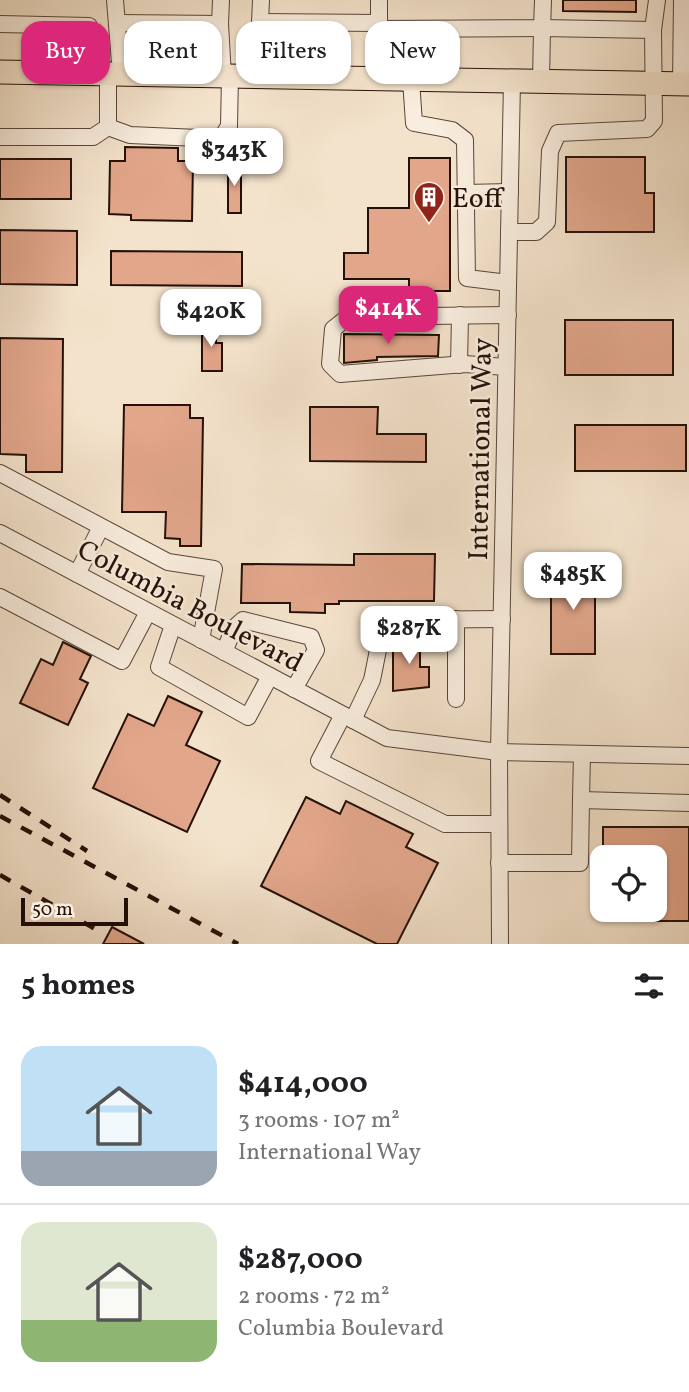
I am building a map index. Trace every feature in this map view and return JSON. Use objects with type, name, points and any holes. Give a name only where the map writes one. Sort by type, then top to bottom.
[{"type":"highway","points":[[0,72],[21,72]]},
{"type":"highway","points":[[110,74],[236,76]]},
{"type":"highway","points":[[460,81],[685,84]]},
{"type":"street","points":[[110,59],[117,23],[115,0]]},
{"type":"street","points":[[220,21],[221,0]]},
{"type":"street","points":[[260,21],[261,0]]},
{"type":"street","points":[[379,0],[379,21]]},
{"type":"street","points":[[541,82],[543,0]]},
{"type":"street","points":[[509,232],[536,232],[548,222],[550,150],[558,133],[647,129],[654,121],[653,30],[657,0]]},
{"type":"street","points":[[682,0],[685,84]]},
{"type":"street","points":[[117,23],[124,23]]},
{"type":"street","points":[[0,24],[21,24]]},
{"type":"street","points":[[460,27],[653,30]]},
{"type":"street","points":[[108,127],[130,135],[220,139],[229,126],[222,41]]},
{"type":"street","name":"International Way","points":[[500,944],[499,752],[512,82]]},
{"type":"street","points":[[107,84],[108,127]]},
{"type":"street","points":[[411,84],[414,123],[452,130],[465,140],[467,278],[508,284]]},
{"type":"street","points":[[0,136],[93,137],[108,127]]},
{"type":"street","points":[[465,193],[510,192]]},
{"type":"street","points":[[459,365],[460,315]]},
{"type":"street","points":[[506,367],[459,365],[340,374],[330,363],[329,345],[332,329],[348,317],[508,315]]},
{"type":"street","points":[[0,474],[168,562],[214,569],[201,640]]},
{"type":"street","points":[[77,574],[101,527]]},
{"type":"street","name":"Columbia Boulevard","points":[[0,533],[387,738],[499,752],[689,756]]},
{"type":"street","points":[[0,597],[122,661],[148,612]]},
{"type":"street","points":[[499,824],[445,824],[319,761],[372,680],[383,625],[394,618],[502,619]]},
{"type":"street","points":[[456,619],[456,699]]},
{"type":"street","points":[[224,652],[234,628],[243,620],[311,637],[316,650],[293,689]]},
{"type":"street","points":[[173,625],[159,667],[248,716],[270,676]]},
{"type":"street","points":[[499,863],[580,863],[582,754]]},
{"type":"street","points":[[581,800],[689,803]]},
{"type":"building","points":[[563,0],[636,0],[636,12],[563,11]]},
{"type":"building","points":[[125,147],[178,148],[178,161],[193,161],[192,221],[131,220],[131,215],[109,214],[110,161],[125,161]]},
{"type":"building","points":[[566,157],[645,157],[645,193],[654,193],[654,232],[566,232]]},
{"type":"building","name":"Eoff","points":[[409,158],[450,158],[450,291],[409,291],[409,279],[344,279],[344,253],[368,253],[368,208],[409,208]]},
{"type":"building","points":[[0,159],[71,159],[71,199],[0,199]]},
{"type":"building","points":[[228,164],[241,164],[241,213],[228,213]]},
{"type":"building","points":[[0,230],[77,231],[77,285],[0,284]]},
{"type":"building","points":[[111,251],[242,252],[242,286],[111,285]]},
{"type":"building","points":[[565,320],[673,320],[673,375],[565,375]]},
{"type":"building","points":[[202,322],[216,322],[216,343],[222,343],[222,371],[202,371]]},
{"type":"building","points":[[344,334],[439,335],[438,356],[377,357],[377,360],[344,363]]},
{"type":"building","points":[[0,338],[63,339],[62,472],[26,472],[26,455],[0,454]]},
{"type":"building","points":[[124,405],[190,405],[190,418],[203,418],[201,546],[180,546],[180,539],[165,538],[166,512],[122,512]]},
{"type":"building","points":[[310,407],[378,407],[377,434],[426,434],[426,462],[310,461]]},
{"type":"building","points":[[575,425],[686,425],[686,471],[575,471]]},
{"type":"building","points":[[354,554],[435,554],[434,601],[339,601],[339,604],[325,604],[325,613],[290,612],[290,603],[241,603],[242,564],[354,565]]},
{"type":"building","points":[[551,570],[595,570],[595,654],[551,654]]},
{"type":"building","points":[[393,640],[420,640],[420,667],[429,667],[429,687],[393,691]]},
{"type":"building","points":[[63,642],[91,656],[80,679],[88,683],[68,725],[20,703],[41,659],[53,665]]},
{"type":"building","points":[[168,696],[202,712],[186,745],[220,761],[187,832],[93,788],[128,714],[154,726]]},
{"type":"building","points":[[306,797],[340,814],[346,801],[413,834],[406,847],[438,863],[397,944],[377,944],[261,886]]},
{"type":"building","points":[[603,827],[689,827],[689,921],[667,921],[667,845],[603,845]]},
{"type":"building","points":[[112,927],[144,944],[103,944]]},
{"type":"railway","points":[[0,795],[87,851]]},
{"type":"railway","points":[[0,816],[238,944]]},
{"type":"railway","points":[[0,875],[104,934]]},
{"type":"place","name":"Eoff","points":[[429,224]]}]
